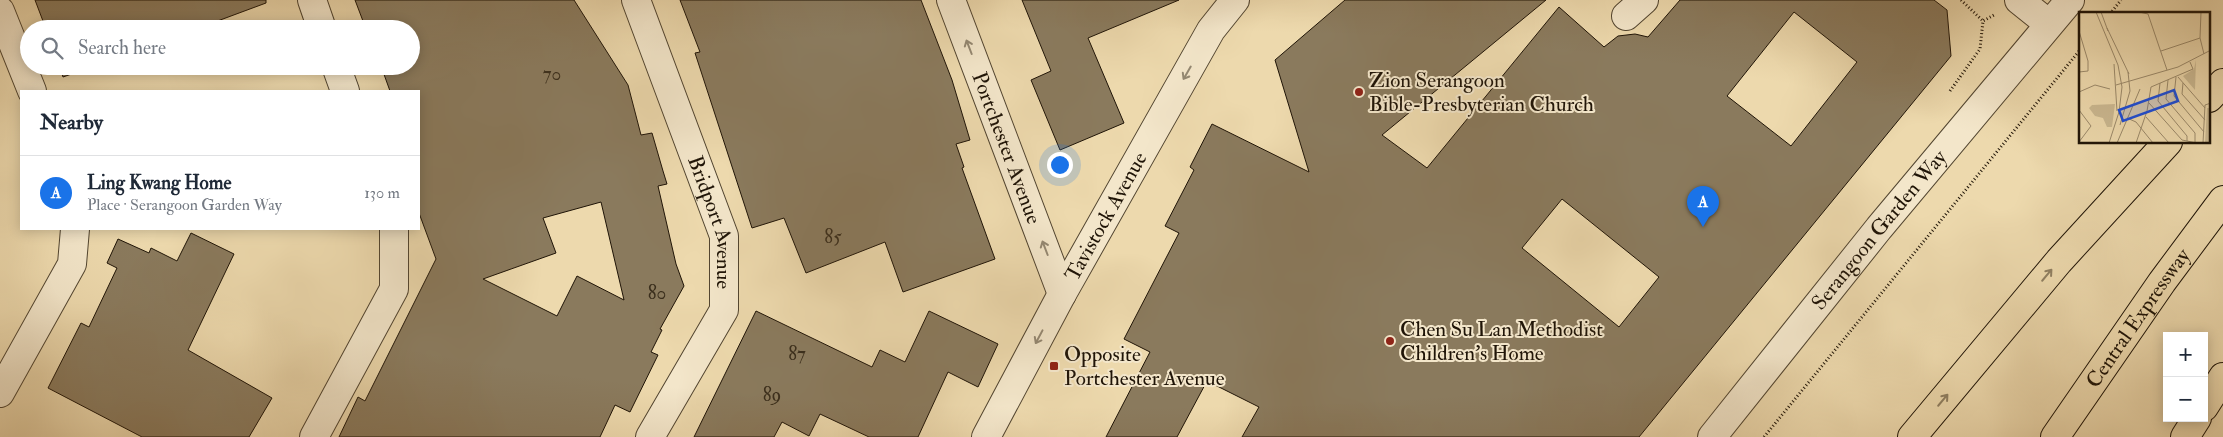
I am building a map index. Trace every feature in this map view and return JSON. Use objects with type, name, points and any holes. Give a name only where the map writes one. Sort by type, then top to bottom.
[{"type":"highway","points":[[2210,97],[2223,83]]},
{"type":"highway","points":[[1912,437],[2059,261],[2166,144]]},
{"type":"highway","name":"Central Expressway","points":[[2055,437],[2162,282],[2223,200]]},
{"type":"highway","points":[[2208,401],[2223,377]]},
{"type":"highway","points":[[2185,437],[2194,422]]},
{"type":"street","points":[[312,0],[319,20]]},
{"type":"street","name":"Bridport Avenue","points":[[636,0],[724,236],[724,310],[650,437]]},
{"type":"street","name":"Portchester Avenue","points":[[951,0],[1062,294]]},
{"type":"street","name":"Tavistock Avenue","points":[[986,437],[1062,294],[1211,30],[1234,0]]},
{"type":"street","points":[[2019,0],[2049,24]]},
{"type":"street","name":"Serangoon Garden Way","points":[[1712,437],[1879,228],[2070,0]]},
{"type":"street","points":[[0,12],[20,61]]},
{"type":"street","points":[[26,75],[32,90]]},
{"type":"street","points":[[339,75],[345,90]]},
{"type":"street","points":[[0,393],[72,264],[75,230]]},
{"type":"street","points":[[314,437],[394,290],[394,230]]},
{"type":"path","points":[[1961,0],[1983,21]]},
{"type":"path","points":[[2112,12],[2121,0]]},
{"type":"path","points":[[1764,437],[2079,51]]},
{"type":"building","points":[[35,0],[266,0],[266,3],[220,20],[43,20]]},
{"type":"building","points":[[355,0],[574,0],[628,85],[641,135],[652,133],[667,184],[658,186],[676,264],[684,286],[660,329],[662,330],[651,352],[658,355],[630,412],[615,405],[600,437],[339,437],[358,397],[365,401],[436,259],[420,216],[420,90],[390,90],[384,75],[420,75],[420,20],[363,20]],"holes":[[[601,202],[624,300],[577,276],[557,316],[483,279],[556,253],[543,218]]]},
{"type":"building","points":[[680,0],[921,0],[952,80],[970,140],[956,144],[964,167],[962,168],[995,259],[903,292],[885,242],[806,273],[784,218],[752,228],[695,53],[700,52]]},
{"type":"building","points":[[1022,0],[1179,0],[1088,38],[1124,123],[1060,150],[1031,80],[1051,71]]},
{"type":"building","points":[[1345,0],[1546,0],[1382,135],[1427,168],[1559,7],[1604,47],[1618,36],[1635,34],[1648,37],[1680,0],[1934,0],[1947,10],[1951,56],[1639,437],[1242,437],[1259,407],[1207,381],[1177,437],[1106,437],[1150,352],[1124,339],[1179,233],[1165,226],[1194,170],[1190,167],[1212,124],[1309,172],[1275,60]],"holes":[[[1794,12],[1857,62],[1791,146],[1727,96]],[[1562,199],[1659,277],[1619,327],[1522,248]]]},
{"type":"building","points":[[191,233],[234,254],[188,350],[272,398],[249,437],[142,437],[48,388],[81,323],[89,327],[117,268],[107,263],[118,239],[149,253],[151,248],[177,261]]},
{"type":"building","points":[[756,311],[872,367],[880,350],[905,362],[929,311],[998,344],[978,387],[948,372],[918,437],[869,437],[820,414],[809,436],[782,422],[774,437],[694,437]]},
{"type":"place","name":"Zion Serangoon Bible-Presbyterian Church","points":[[1359,92]]},
{"type":"place","name":"Ling Kwang Home","points":[[1703,227]]},
{"type":"place","name":"Chen Su Lan Methodist Children's Home","points":[[1390,341]]},
{"type":"place","name":"Opposite Portchester Avenue","points":[[1054,366]]}]
